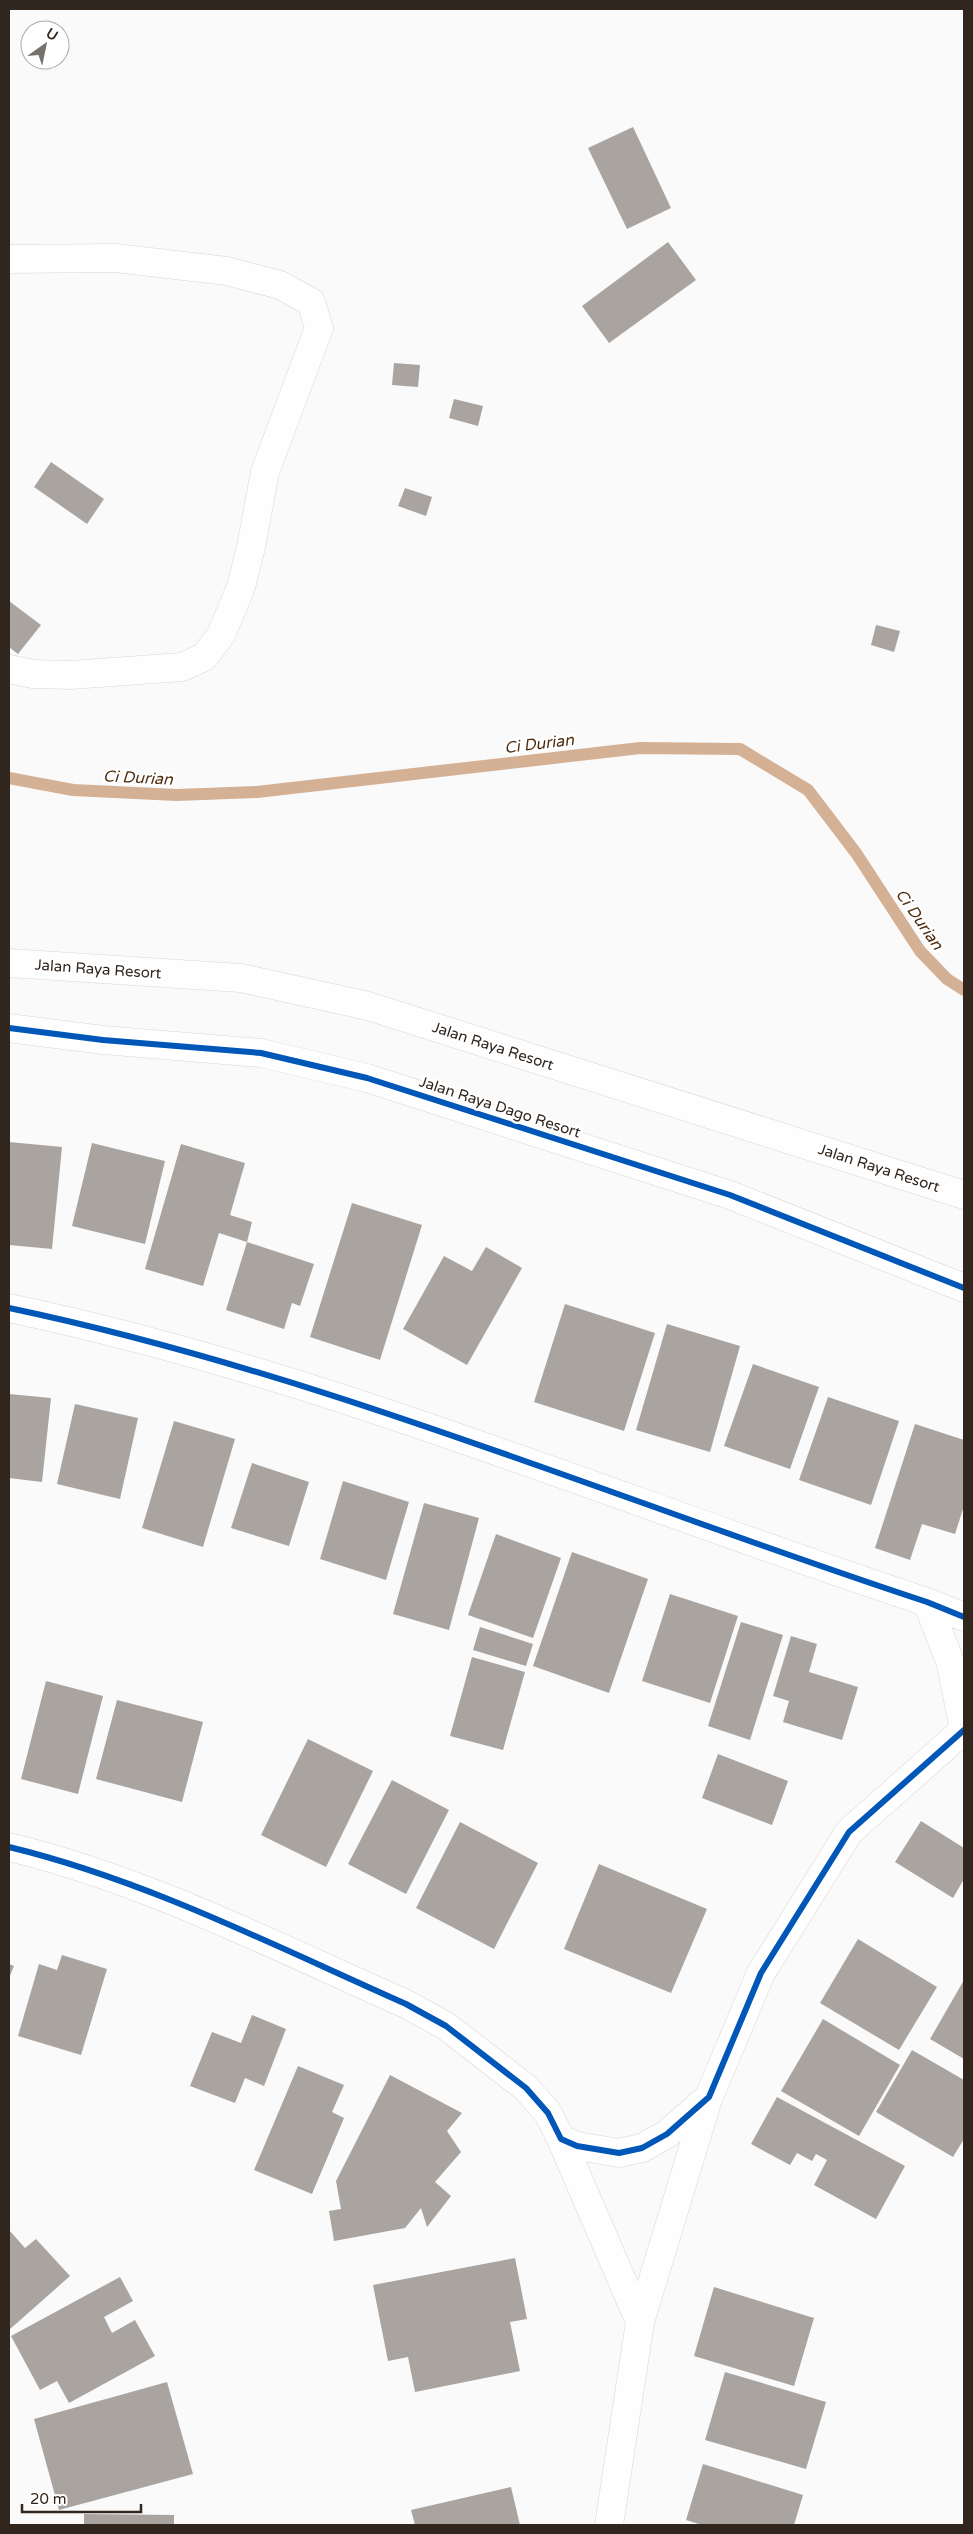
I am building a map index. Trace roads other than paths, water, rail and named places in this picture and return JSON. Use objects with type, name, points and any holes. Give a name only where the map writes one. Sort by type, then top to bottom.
[{"type":"street","points":[[9,259],[116,258],[228,271],[280,285],[311,302],[319,328],[264,472],[251,547],[241,587],[221,635],[204,657],[182,667],[72,675],[33,674],[9,669]]},
{"type":"street","name":"Jalan Raya Resort","points":[[9,963],[242,978],[359,1004],[964,1195]]},
{"type":"street","name":"Jalan Raya Dago Resort","points":[[9,1028],[103,1040],[261,1054],[367,1078],[730,1195],[964,1288]]},
{"type":"street","points":[[9,1308],[85,1324],[272,1375],[927,1602],[964,1617]]},
{"type":"street","points":[[609,2525],[640,2322],[709,2097],[761,1973],[849,1832],[964,1730],[951,1664],[927,1602]]},
{"type":"street","points":[[9,1847],[66,1861],[136,1887],[406,2004],[446,2026],[526,2088],[548,2113],[561,2138],[640,2322]]},
{"type":"street","points":[[561,2138],[577,2146],[619,2153],[642,2148],[667,2134],[709,2097]]},
{"type":"waterway","name":"Ci Durian","points":[[9,778],[73,790],[177,795],[257,792],[640,748],[740,749],[808,790],[856,853],[920,951],[947,979],[964,990]]}]
